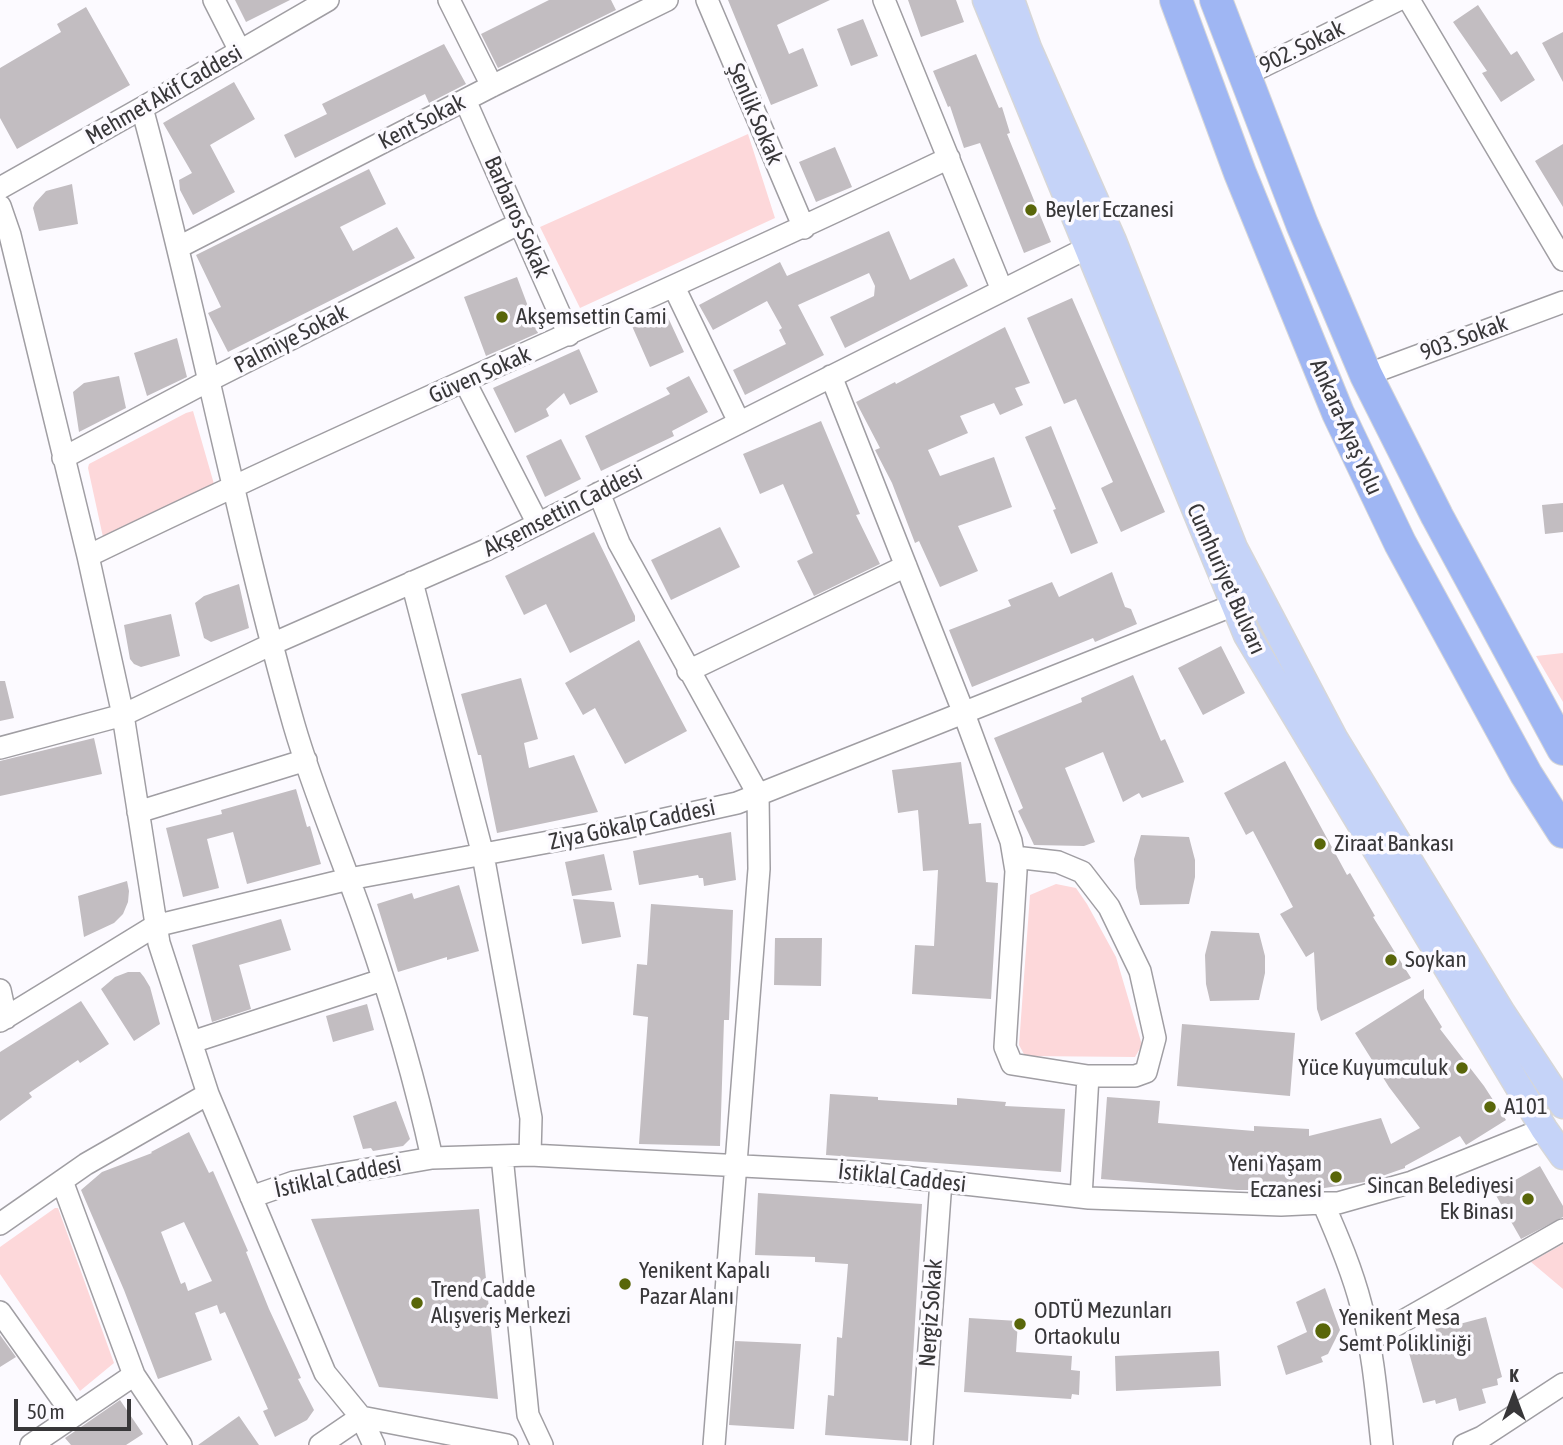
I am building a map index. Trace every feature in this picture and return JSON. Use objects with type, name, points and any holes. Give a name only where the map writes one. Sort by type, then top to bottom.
[{"type":"highway","name":"Ankara-Ayaş Yolu","points":[[1176,0],[1240,173],[1338,412],[1400,544],[1526,774],[1563,831]]},
{"type":"highway","name":"Ankara-Ayaş Yolu","points":[[1216,0],[1302,224],[1366,375],[1468,577],[1563,749]]},
{"type":"main road","name":"Cumhuriyet Bulvarı","points":[[986,0],[1087,248],[1246,600],[1563,1105]]},
{"type":"main road","name":"Cumhuriyet Bulvarı","points":[[1012,0],[1028,48],[1113,241],[1234,548],[1246,600],[1247,635],[1544,1129],[1563,1156]]},
{"type":"street","points":[[214,0],[240,51]]},
{"type":"street","name":"Mehmet Akif Caddesi","points":[[0,188],[328,0]]},
{"type":"street","points":[[449,0],[492,86]]},
{"type":"street","name":"Kent Sokak","points":[[179,247],[492,86],[667,0]]},
{"type":"street","name":"Şenlik Sokak","points":[[707,0],[804,228]]},
{"type":"street","points":[[884,0],[1002,290]]},
{"type":"street","name":"902. Sokak","points":[[1245,75],[1398,0]]},
{"type":"street","points":[[1409,0],[1563,260]]},
{"type":"street","name":"Barbaros Sokak","points":[[466,100],[569,335]]},
{"type":"street","points":[[142,108],[179,247],[272,644],[295,729],[382,980],[422,1112],[432,1158]]},
{"type":"street","name":"Güven Sokak","points":[[88,556],[234,486],[804,228],[948,159]]},
{"type":"street","points":[[0,206],[10,235],[88,556],[123,715],[159,943],[208,1094],[325,1373],[361,1417],[374,1445]]},
{"type":"street","name":"Palmiye Sokak","points":[[63,458],[210,380],[520,223]]},
{"type":"street","name":"Akşemsettin Caddesi","points":[[0,748],[123,715],[272,644],[486,550],[1087,248],[1113,241]]},
{"type":"street","points":[[674,287],[738,422]]},
{"type":"street","name":"903. Sokak","points":[[1366,375],[1563,302]]},
{"type":"street","points":[[831,376],[963,711],[1011,841],[1016,871],[1005,1048],[1012,1064],[1088,1076],[1135,1076],[1146,1072],[1155,1038],[1140,971],[1108,907],[1082,872],[1058,862],[1014,857]]},
{"type":"street","points":[[465,382],[538,524]]},
{"type":"street","points":[[599,493],[619,543],[758,794],[759,869],[713,1445]]},
{"type":"street","points":[[688,671],[906,566]]},
{"type":"street","points":[[412,582],[483,855],[531,1118],[530,1155]]},
{"type":"street","name":"Ziya Gökalp Caddesi","points":[[3,1019],[155,926],[349,879],[624,828],[737,803],[1246,600]]},
{"type":"street","points":[[138,812],[306,760]]},
{"type":"street","points":[[192,1042],[382,980]]},
{"type":"street","points":[[0,990],[3,1019]]},
{"type":"street","points":[[1081,1197],[1088,1076]]},
{"type":"street","points":[[0,1224],[86,1164],[208,1094]]},
{"type":"street","name":"İstiklal Caddesi","points":[[251,1197],[294,1182],[432,1158],[530,1155],[859,1172],[1081,1197],[1281,1205],[1338,1203],[1412,1182],[1544,1129]]},
{"type":"street","points":[[502,1156],[528,1415],[542,1445]]},
{"type":"street","points":[[62,1181],[134,1375],[181,1445]]},
{"type":"street","name":"Nergiz Sokak","points":[[922,1445],[941,1181]]},
{"type":"street","points":[[1323,1203],[1343,1247],[1362,1306],[1382,1445]]},
{"type":"street","points":[[1368,1341],[1563,1230]]},
{"type":"street","points":[[0,1312],[74,1416]]},
{"type":"street","points":[[31,1445],[134,1375]]},
{"type":"street","points":[[1477,1442],[1562,1384]]},
{"type":"street","points":[[320,1445],[361,1417],[507,1445]]},
{"type":"shaded area","points":[[748,134],[775,218],[580,308],[540,227]]},
{"type":"shaded area","points":[[193,411],[214,484],[103,537],[89,464]]},
{"type":"shaded area","points":[[1563,653],[1563,702],[1536,656]]},
{"type":"shaded area","points":[[1056,884],[1076,888],[1116,957],[1142,1045],[1135,1057],[1025,1056],[1019,1045],[1030,895]]},
{"type":"shaded area","points":[[58,1208],[114,1363],[80,1391],[0,1274],[0,1247]]},
{"type":"shaded area","points":[[1563,1244],[1563,1289],[1531,1262]]},
{"type":"building","points":[[235,0],[290,0],[246,22]]},
{"type":"building","points":[[549,0],[611,0],[616,10],[498,68],[481,34]]},
{"type":"building","points":[[728,0],[830,0],[777,25],[789,54],[803,48],[818,86],[771,105]]},
{"type":"building","points":[[908,0],[956,0],[964,22],[921,37]]},
{"type":"building","points":[[1478,5],[1511,55],[1517,51],[1535,80],[1501,102],[1482,73],[1487,71],[1453,22]]},
{"type":"building","points":[[86,7],[130,85],[17,149],[0,118],[0,68],[61,32],[57,24]]},
{"type":"building","points":[[863,19],[878,56],[851,66],[837,29]]},
{"type":"building","points":[[1563,32],[1563,82],[1542,43]]},
{"type":"building","points":[[444,44],[466,84],[429,103],[425,94],[295,158],[284,135],[327,114],[322,104]]},
{"type":"building","points":[[976,54],[999,108],[1002,107],[1010,133],[1007,134],[1051,242],[1024,253],[980,143],[964,148],[950,106],[948,107],[933,71]]},
{"type":"building","points":[[234,82],[255,119],[210,145],[235,192],[193,215],[180,190],[179,180],[192,173],[163,123]]},
{"type":"building","points":[[1563,144],[1563,207],[1535,161]]},
{"type":"building","points":[[835,147],[852,187],[816,202],[799,162]]},
{"type":"building","points":[[369,169],[386,204],[340,227],[353,251],[397,227],[415,258],[228,352],[208,313],[221,307],[196,255]]},
{"type":"building","points":[[72,184],[78,224],[39,231],[33,208],[35,203],[46,191]]},
{"type":"building","points":[[889,231],[910,280],[954,258],[968,286],[845,348],[830,317],[874,296],[875,286],[869,273],[798,305],[824,355],[745,395],[733,370],[786,344],[779,330],[782,328],[767,301],[713,330],[699,305],[780,262],[787,276]]},
{"type":"building","name":"Akşemsettin Cami","points":[[517,277],[538,333],[486,356],[464,297]]},
{"type":"building","points":[[1072,298],[1165,512],[1121,532],[1101,488],[1113,482],[1076,399],[1064,404],[1027,318]]},
{"type":"building","points":[[665,311],[684,352],[650,367],[632,326]]},
{"type":"building","points":[[1005,327],[1030,383],[1015,388],[1023,405],[1000,415],[994,403],[960,416],[968,433],[928,450],[940,476],[994,457],[1012,507],[958,526],[978,571],[940,587],[919,541],[915,543],[892,483],[875,450],[880,448],[856,402]]},
{"type":"building","points":[[177,338],[187,377],[147,396],[134,353]]},
{"type":"building","points":[[579,349],[598,392],[570,405],[564,393],[546,409],[549,416],[515,433],[493,388]]},
{"type":"building","points":[[119,376],[126,408],[79,432],[73,392],[84,383]]},
{"type":"building","points":[[689,376],[708,412],[672,431],[674,436],[601,471],[585,436],[670,394],[666,388]]},
{"type":"building","points":[[821,421],[860,514],[856,515],[880,564],[814,596],[797,561],[813,553],[783,484],[760,494],[743,454]]},
{"type":"building","points":[[1051,426],[1098,543],[1071,554],[1053,510],[1056,509],[1025,437]]},
{"type":"building","points":[[561,439],[581,479],[545,497],[526,456]]},
{"type":"building","points":[[1563,503],[1563,532],[1545,534],[1542,505]]},
{"type":"building","points":[[720,527],[740,567],[671,600],[651,560]]},
{"type":"building","points":[[594,532],[635,621],[570,653],[546,604],[524,615],[505,576]]},
{"type":"building","points":[[1112,572],[1125,607],[1131,609],[1137,624],[1095,642],[1093,638],[972,687],[949,630],[1011,606],[1008,600],[1052,582],[1059,597]]},
{"type":"building","points":[[239,584],[249,628],[211,642],[204,638],[195,603],[204,596]]},
{"type":"building","points":[[171,614],[180,656],[141,667],[134,664],[130,659],[124,625]]},
{"type":"building","points":[[639,640],[687,731],[625,764],[595,708],[583,715],[565,683]]},
{"type":"building","points":[[1221,646],[1245,693],[1203,715],[1178,668]]},
{"type":"building","points":[[1133,675],[1161,741],[1165,739],[1184,782],[1142,798],[1139,793],[1123,802],[1103,752],[1065,768],[1095,842],[1084,846],[1034,845],[1018,811],[1023,808],[994,738],[1082,702],[1081,698]]},
{"type":"building","points":[[521,678],[538,739],[524,743],[529,768],[574,755],[598,812],[497,833],[481,755],[478,755],[461,694]]},
{"type":"building","points":[[0,681],[5,681],[14,718],[0,721]]},
{"type":"building","points":[[94,738],[102,774],[0,796],[0,761]]},
{"type":"building","points":[[1285,761],[1347,875],[1350,873],[1375,916],[1373,917],[1411,978],[1321,1021],[1317,1009],[1314,952],[1306,957],[1280,914],[1293,907],[1253,831],[1246,835],[1224,793]]},
{"type":"building","points":[[961,762],[969,824],[981,823],[986,882],[998,883],[991,999],[912,994],[915,945],[934,946],[938,870],[923,871],[918,810],[898,813],[892,770]]},
{"type":"building","points":[[296,789],[321,864],[247,884],[233,832],[207,839],[219,888],[183,897],[166,828],[222,814],[221,810]]},
{"type":"building","points":[[731,832],[736,880],[704,886],[703,878],[698,875],[639,885],[633,851]]},
{"type":"building","points":[[1141,835],[1189,837],[1195,860],[1195,877],[1189,904],[1140,905],[1134,859]]},
{"type":"building","points":[[604,854],[612,890],[572,896],[565,862]]},
{"type":"building","points":[[127,881],[128,902],[123,914],[114,923],[84,937],[78,896]]},
{"type":"building","points":[[459,885],[479,951],[447,960],[447,957],[398,972],[377,904],[412,893],[414,899]]},
{"type":"building","points":[[573,899],[614,902],[621,937],[582,944]]},
{"type":"building","points":[[651,904],[733,910],[729,1020],[724,1020],[720,1146],[639,1144],[648,1017],[633,1015],[637,964],[647,965]]},
{"type":"building","points":[[281,919],[291,950],[239,965],[251,1009],[212,1022],[192,945]]},
{"type":"building","points":[[1211,931],[1259,933],[1265,956],[1265,973],[1259,1000],[1210,1001],[1206,984],[1205,955]]},
{"type":"building","points":[[775,938],[822,938],[821,986],[774,985]]},
{"type":"building","points":[[128,972],[140,972],[144,977],[150,987],[160,1024],[134,1041],[101,989],[115,977]]},
{"type":"building","points":[[1424,989],[1424,998],[1442,1027],[1440,1029],[1484,1086],[1506,1120],[1466,1145],[1460,1136],[1405,1168],[1365,1182],[1311,1190],[1237,1190],[1101,1179],[1107,1097],[1160,1101],[1158,1123],[1254,1131],[1254,1126],[1309,1129],[1309,1136],[1381,1118],[1391,1144],[1420,1128],[1389,1087],[1355,1033]]},
{"type":"building","points":[[81,1001],[109,1044],[80,1063],[78,1060],[29,1093],[32,1097],[0,1121],[0,1052]]},
{"type":"building","points":[[367,1004],[374,1030],[333,1042],[326,1016]]},
{"type":"building","points":[[1182,1024],[1295,1033],[1290,1096],[1177,1086]]},
{"type":"building","points":[[830,1094],[957,1105],[957,1098],[1006,1102],[1005,1106],[1065,1109],[1061,1172],[826,1155]]},
{"type":"building","points":[[396,1101],[410,1139],[403,1146],[373,1151],[371,1148],[363,1149],[353,1116]]},
{"type":"building","points":[[189,1132],[209,1173],[213,1171],[248,1251],[246,1252],[269,1309],[301,1378],[298,1379],[314,1410],[307,1420],[275,1437],[263,1411],[268,1409],[225,1312],[220,1314],[217,1305],[195,1313],[212,1360],[158,1379],[81,1190],[102,1172],[151,1152]],"holes":[[[184,1222],[212,1281],[188,1291],[185,1282],[181,1284],[161,1232]]]},
{"type":"building","name":"Sincan Belediyesi Ek Binası","points":[[1540,1166],[1563,1206],[1563,1217],[1521,1239],[1494,1192]]},
{"type":"building","points":[[758,1193],[922,1204],[908,1441],[825,1435],[828,1395],[834,1396],[837,1337],[842,1338],[848,1264],[815,1262],[815,1257],[755,1255]]},
{"type":"building","name":"Trend Cadde Alışveriş Merkezi","points":[[479,1209],[498,1399],[379,1387],[311,1219]]},
{"type":"building","name":"Yenikent Mesa Semt Polikliniği","points":[[1325,1288],[1340,1330],[1328,1354],[1321,1357],[1323,1362],[1286,1375],[1277,1346],[1307,1332],[1296,1302]]},
{"type":"building","points":[[1486,1317],[1502,1377],[1497,1379],[1498,1385],[1482,1389],[1486,1403],[1459,1411],[1456,1398],[1436,1404],[1435,1400],[1423,1403],[1406,1342],[1437,1334],[1434,1324],[1450,1320],[1452,1326]]},
{"type":"building","points":[[969,1318],[1018,1321],[1016,1352],[1072,1356],[1071,1370],[1080,1371],[1079,1395],[1072,1394],[1071,1399],[964,1392]]},
{"type":"building","points":[[0,1335],[16,1357],[0,1367]]},
{"type":"building","points":[[735,1341],[801,1344],[794,1429],[729,1425]]},
{"type":"building","points":[[1219,1351],[1221,1386],[1116,1391],[1115,1356]]},
{"type":"building","points":[[120,1400],[143,1434],[126,1445],[71,1445],[65,1438]]},
{"type":"building","points":[[239,1416],[259,1445],[198,1445]]},
{"type":"place","name":"Beyler Eczanesi","points":[[1031,210]]},
{"type":"place","name":"Akşemsettin Cami","points":[[502,317]]},
{"type":"place","name":"Ziraat Bankası","points":[[1320,844]]},
{"type":"place","name":"Soykan","points":[[1391,960]]},
{"type":"place","name":"Yüce Kuyumculuk","points":[[1462,1068]]},
{"type":"place","name":"A101","points":[[1490,1107]]},
{"type":"place","name":"Yeni Yaşam Eczanesi","points":[[1336,1177]]},
{"type":"place","name":"Sincan Belediyesi Ek Binası","points":[[1528,1199]]},
{"type":"place","name":"Yenikent Kapalı Pazar Alanı","points":[[625,1284]]},
{"type":"place","name":"Trend Cadde Alışveriş Merkezi","points":[[417,1303]]},
{"type":"place","name":"ODTÜ Mezunları Ortaokulu","points":[[1020,1324]]},
{"type":"place","name":"Yenikent Mesa Semt Polikliniği","points":[[1323,1331]]}]
